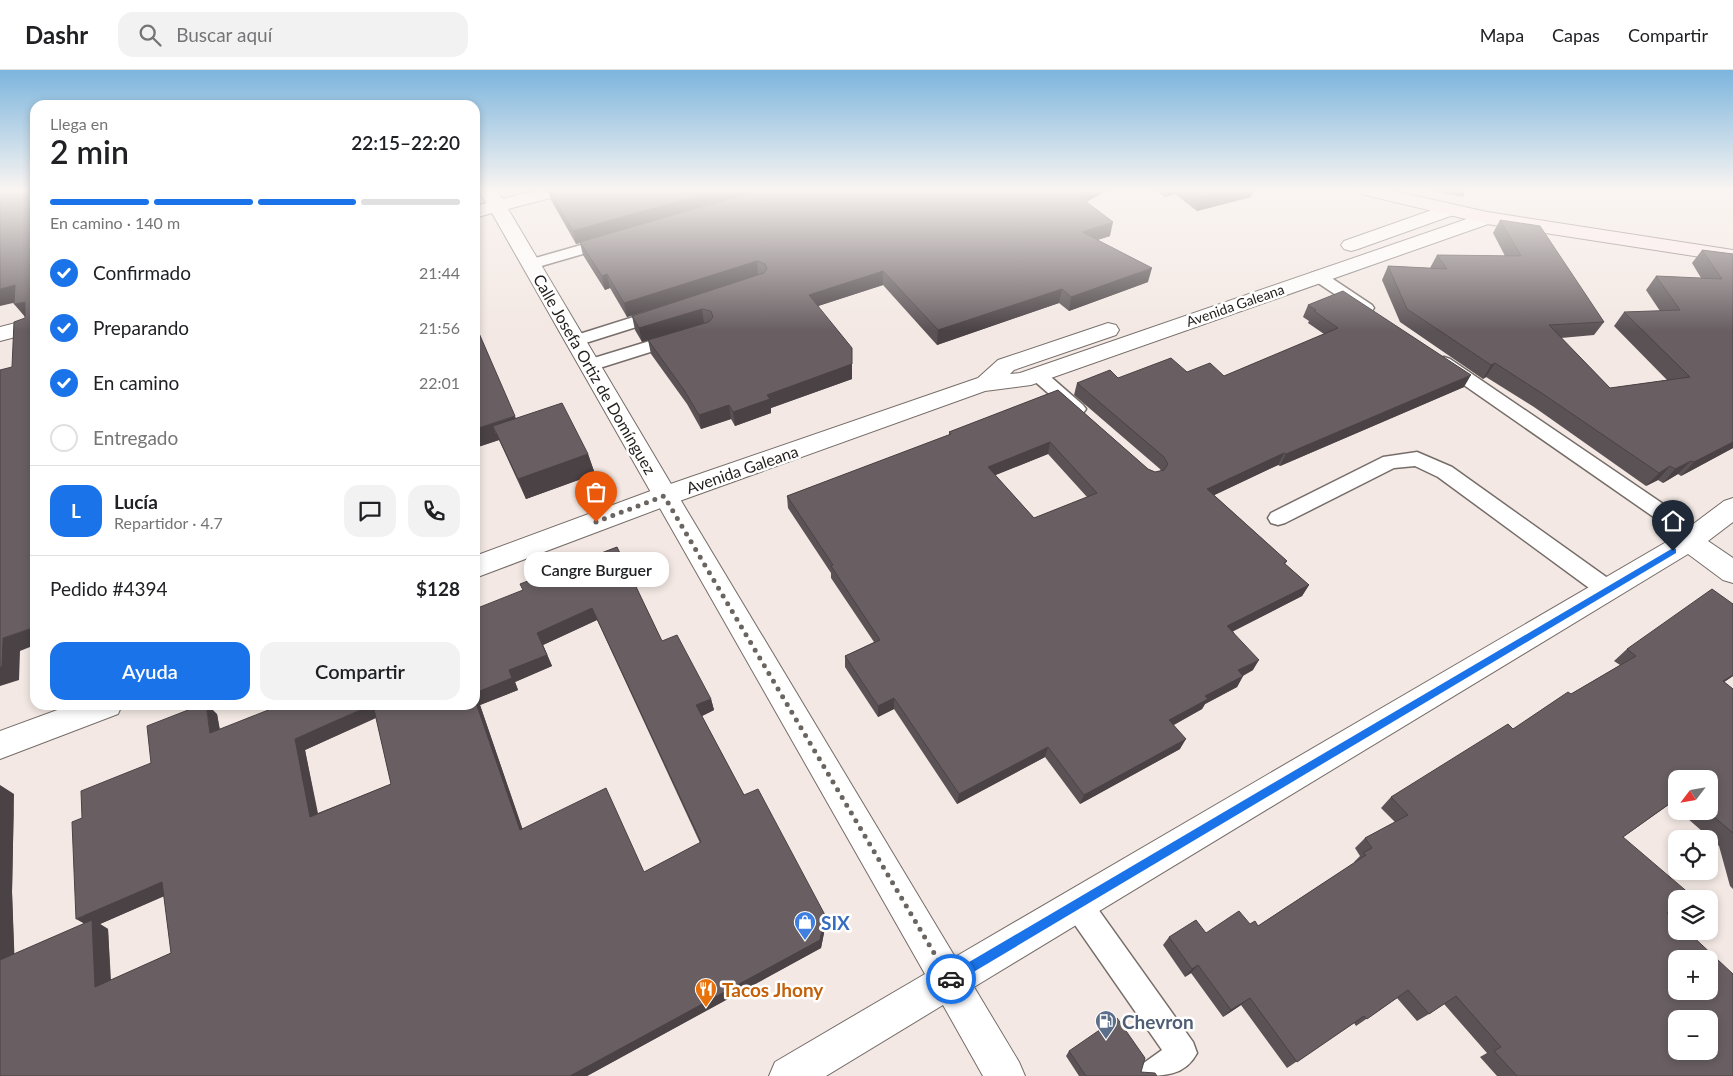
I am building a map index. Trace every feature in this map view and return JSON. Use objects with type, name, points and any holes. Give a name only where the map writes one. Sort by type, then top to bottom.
[{"type":"main road","points":[[1610,237],[1733,256]]},
{"type":"street","name":"Calle Josefa Ortiz de Domínguez","points":[[512,237],[532,264],[664,496],[1005,1076]]},
{"type":"street","name":"Avenida Galeana","points":[[480,565],[664,496],[982,384],[1023,380],[1038,375],[1379,237]]},
{"type":"street","name":"Avenida Galeana","points":[[1320,260],[1412,237]]},
{"type":"street","name":"Avenida Galeana","points":[[982,384],[1006,365],[1128,322]]},
{"type":"street","points":[[0,334],[30,326]]},
{"type":"street","points":[[789,1076],[1608,590],[1689,541],[1733,508]]},
{"type":"street","points":[[1689,541],[1733,572]]},
{"type":"street","points":[[0,745],[94,710]]},
{"type":"lane","points":[[532,264],[625,237]]},
{"type":"lane","points":[[1320,260],[1383,320]]},
{"type":"lane","points":[[583,353],[674,309]]},
{"type":"lane","points":[[583,353],[638,349],[696,333]]},
{"type":"lane","points":[[1431,354],[1665,515],[1689,541]]},
{"type":"lane","points":[[1038,375],[1086,418]]},
{"type":"lane","points":[[1278,518],[1390,462],[1417,459],[1445,472],[1608,590]]},
{"type":"lane","points":[[1078,905],[1182,1053],[1152,1076]]},
{"type":"building","points":[[0,237],[30,237],[30,629],[3,638],[2,667],[0,667],[0,370],[12,367],[14,322],[25,318],[25,302],[14,304],[15,285],[0,289]]},
{"type":"building","points":[[597,237],[1092,237],[1152,268],[1071,297],[1062,289],[938,330],[883,271],[809,295],[852,348],[852,364],[767,395],[770,399],[733,412],[729,405],[699,415],[684,390],[648,340],[709,322],[713,317],[711,311],[702,309],[639,328],[632,316],[764,273],[767,269],[765,264],[757,261],[624,303],[607,274],[602,276],[580,242]]},
{"type":"building","points":[[1510,237],[1547,237],[1604,322],[1549,325],[1610,388],[1690,377],[1624,312],[1680,310],[1656,276],[1722,279],[1702,250],[1733,254],[1733,442],[1694,462],[1691,461],[1675,469],[1670,466],[1659,473],[1543,394],[1495,363],[1491,365],[1407,309],[1388,266],[1447,269],[1437,255],[1521,256]]},
{"type":"building","points":[[1343,291],[1471,375],[1286,454],[1284,453],[1207,489],[1287,561],[1284,563],[1309,585],[1227,626],[1259,660],[1238,670],[1243,676],[1205,696],[1208,699],[1169,720],[1186,739],[1084,795],[1048,747],[959,794],[894,698],[878,706],[845,656],[880,640],[787,496],[951,434],[949,432],[1058,390],[1148,469],[1155,472],[1164,470],[1168,464],[1164,457],[1077,383],[1110,370],[1118,378],[1171,358],[1187,372],[1210,363],[1224,376],[1338,328],[1308,305]],"holes":[[[1050,442],[1097,493],[1034,518],[988,467]]]},
{"type":"building","points":[[480,336],[515,416],[480,427]]},
{"type":"building","points":[[562,403],[588,454],[518,479],[493,426]]},
{"type":"building","points":[[617,547],[662,641],[677,635],[711,699],[696,705],[744,795],[758,789],[825,915],[820,940],[570,1076],[0,1076],[0,960],[92,920],[95,987],[171,953],[162,882],[76,919],[72,822],[82,818],[81,791],[151,763],[147,726],[188,710],[207,710],[210,733],[268,710],[360,710],[295,739],[310,817],[391,784],[374,710],[478,710],[520,830],[606,788],[644,872],[701,842],[592,608],[537,633],[547,655],[509,670],[512,678],[480,691],[480,607],[523,590],[520,584]]},
{"type":"building","points":[[1712,589],[1733,604],[1733,675],[1723,681],[1733,689],[1733,833],[1718,820],[1718,770],[1668,770],[1668,805],[1623,837],[1668,875],[1668,880],[1673,880],[1685,890],[1668,890],[1668,940],[1697,940],[1707,950],[1668,950],[1668,1000],[1718,1000],[1718,960],[1733,974],[1733,1076],[1517,1076],[1494,1051],[1501,1047],[1456,996],[1429,1014],[1408,990],[1367,1019],[1364,1016],[1297,1062],[1250,998],[1231,1010],[1198,965],[1192,969],[1169,937],[1196,920],[1206,933],[1239,911],[1250,924],[1255,921],[1258,926],[1366,855],[1363,853],[1372,848],[1365,838],[1408,815],[1391,797],[1508,724],[1513,729],[1568,692],[1571,694],[1636,656],[1627,649]]},
{"type":"building","name":"Chevron","points":[[1117,1018],[1145,1058],[1141,1072],[1155,1073],[1157,1076],[1086,1076],[1069,1051]]},
{"type":"way so far","points":[[596,522],[664,496],[951,979]]},
{"type":"place","name":"Cangre Burguer","points":[[596,522]]},
{"type":"place","name":"SIX","points":[[805,941]]},
{"type":"place","name":"Tacos Jhony","points":[[706,1008]]},
{"type":"place","name":"Chevron","points":[[1106,1040]]},
{"type":"route","points":[[951,979],[1673,551]]}]
